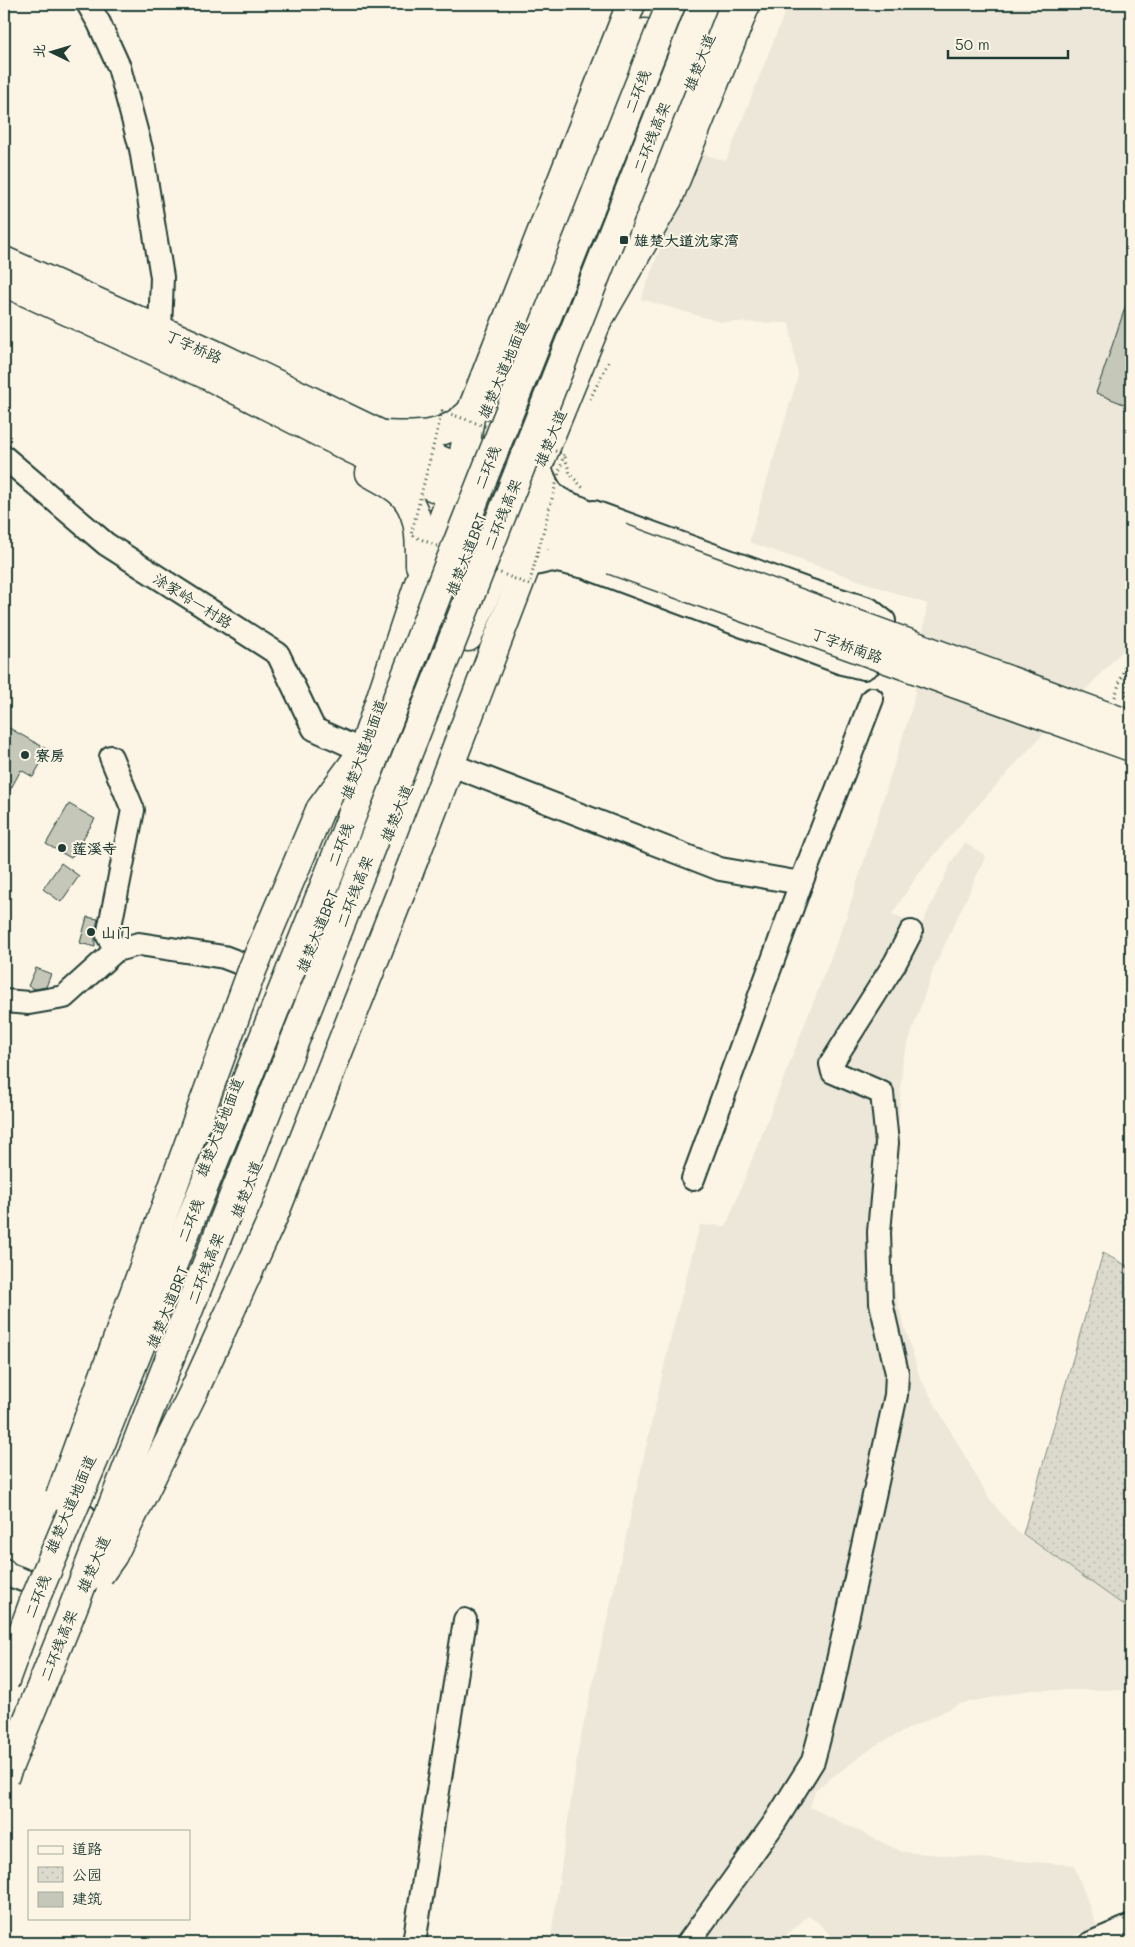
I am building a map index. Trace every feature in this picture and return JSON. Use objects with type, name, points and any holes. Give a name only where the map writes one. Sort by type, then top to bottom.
[{"type":"main road","points":[[382,435],[431,434],[453,426],[595,98],[632,4]]},
{"type":"main road","name":"雄楚大道地面道","points":[[4,1662],[34,1595],[143,1326],[363,751],[420,580],[461,470],[596,154],[657,4]]},
{"type":"main road","name":"二环线","points":[[4,1683],[34,1595],[102,1441],[328,876],[454,550],[671,4]]},
{"type":"main road","name":"二环线高架","points":[[4,1778],[69,1618],[703,4]]},
{"type":"main road","name":"雄楚大道","points":[[4,1789],[77,1603],[199,1313],[273,1116],[526,518],[539,466],[722,4]]},
{"type":"main road","points":[[597,322],[668,199],[746,4]]},
{"type":"main road","name":"丁字桥路","points":[[4,261],[160,330],[382,435],[492,484],[526,518]]},
{"type":"main road","name":"丁字桥路","points":[[4,282],[207,375],[352,449],[451,496],[483,509],[526,518]]},
{"type":"main road","points":[[459,409],[461,470]]},
{"type":"main road","points":[[352,449],[360,468],[398,489],[413,508],[419,531],[420,580]]},
{"type":"main road","points":[[526,518],[579,516]]},
{"type":"main road","points":[[526,518],[579,516]]},
{"type":"main road","name":"丁字桥南路","points":[[579,516],[616,549],[1131,747]]},
{"type":"main road","points":[[69,1618],[113,1555],[193,1393],[274,1215],[414,860],[449,764],[530,578],[526,518]]},
{"type":"main road","name":"丁字桥南路","points":[[616,549],[1131,725]]},
{"type":"main road","points":[[34,1595],[40,1550],[253,968],[320,810],[363,751]]},
{"type":"street","points":[[88,4],[119,67],[141,149],[162,277],[160,330]]},
{"type":"street","name":"雄楚大道BRT","points":[[4,1719],[492,484],[687,4]]},
{"type":"street","name":"涂家岭一村路","points":[[4,457],[106,544],[278,654],[314,729],[363,751]]},
{"type":"street","points":[[530,578],[552,560],[585,567],[842,663],[864,668],[877,660],[885,641],[884,621],[869,609],[579,516],[547,486],[539,466]]},
{"type":"street","points":[[579,516],[585,567]]},
{"type":"street","points":[[693,1179],[801,883],[872,698]]},
{"type":"street","points":[[4,1001],[29,1003],[64,997],[109,940],[133,810],[111,757]]},
{"type":"street","points":[[449,764],[720,869],[801,883]]},
{"type":"street","points":[[688,1943],[775,1822],[813,1760],[834,1678],[896,1395],[897,1373],[881,1303],[879,1232],[886,1143],[882,1093],[833,1072],[831,1064],[895,963],[911,932]]},
{"type":"street","points":[[109,940],[224,957],[253,968]]},
{"type":"street","points":[[4,1570],[34,1595]]},
{"type":"street","points":[[414,1943],[465,1620]]},
{"type":"street","points":[[1091,1943],[1119,1934]]},
{"type":"path","points":[[589,402],[610,359]]},
{"type":"path","points":[[438,414],[442,411],[459,409]]},
{"type":"path","points":[[442,411],[411,535],[530,578],[525,594]]},
{"type":"path","points":[[568,446],[564,454],[579,516]]},
{"type":"path","points":[[1114,700],[1129,653],[1131,654]]},
{"type":"path","points":[[1131,676],[1125,694],[1131,697]]},
{"type":"shaded area","points":[[788,4],[1131,4],[1131,642],[950,836],[917,876],[892,914],[921,926],[952,861],[965,843],[986,856],[933,970],[903,1058],[888,1270],[920,1378],[989,1498],[1014,1529],[1122,1604],[1131,1605],[1131,1690],[1030,1690],[959,1704],[876,1745],[816,1789],[810,1807],[902,1852],[1074,1865],[1097,1926],[1056,1943],[838,1942],[808,1916],[777,1943],[550,1943],[579,1745],[671,1336],[700,1225],[726,1226],[845,921],[913,704],[927,604],[749,542],[798,376],[789,323],[720,322],[641,299],[697,152],[726,161]]},
{"type":"green space","points":[[1103,1253],[1131,1268],[1131,1605],[1122,1604],[1023,1534]]},
{"type":"building","points":[[1129,296],[1131,297],[1131,407],[1096,393]]},
{"type":"building","name":"寮房","points":[[4,725],[48,750],[33,777],[21,770],[4,801]]},
{"type":"building","points":[[69,804],[95,819],[71,858],[46,844]]},
{"type":"building","points":[[61,863],[79,876],[61,902],[43,889]]},
{"type":"building","name":"山门","points":[[87,917],[98,919],[95,947],[80,943]]},
{"type":"building","points":[[36,968],[51,974],[46,987],[35,989],[28,986]]},
{"type":"place","name":"雄楚大道沈家湾","points":[[624,240]]},
{"type":"place","name":"寮房","points":[[25,755]]},
{"type":"place","name":"莲溪寺","points":[[62,848]]},
{"type":"place","name":"山门","points":[[91,932]]}]
